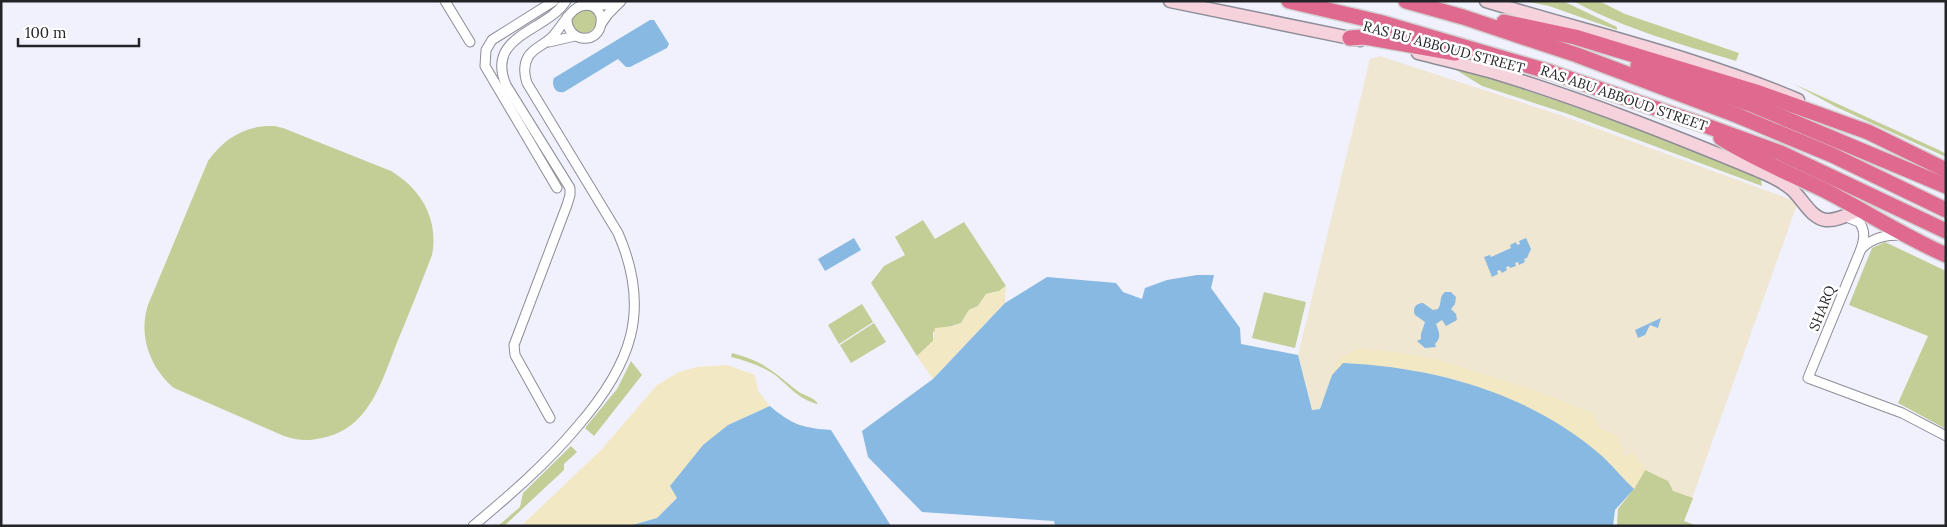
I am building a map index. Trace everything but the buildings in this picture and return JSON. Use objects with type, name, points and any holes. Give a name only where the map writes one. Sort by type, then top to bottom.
[{"type":"highway","name":"RAS ABU ABBOUD STREET","points":[[1289,1],[1379,22],[1550,72],[1704,125],[1781,153],[1946,231]]},
{"type":"highway","name":"RAS ABU ABBOUD STREET","points":[[1406,1],[1463,17],[1577,55],[1736,115],[1832,155],[1946,210]]},
{"type":"highway","points":[[1463,17],[1488,17],[1575,38],[1759,93],[1868,132],[1946,170]]},
{"type":"highway","points":[[1506,22],[1753,105],[1946,186]]},
{"type":"highway","points":[[1350,38],[1365,37],[1550,72]]},
{"type":"highway","points":[[1704,125],[1719,137],[1752,156],[1825,191],[1944,255]]},
{"type":"street","points":[[445,1],[470,42]]},
{"type":"street","points":[[554,1],[496,36],[487,47],[486,70],[557,188]]},
{"type":"street","points":[[550,418],[515,355],[514,345],[567,205],[570,188],[506,85],[502,69],[506,52],[512,42],[557,12],[566,1]]},
{"type":"street","points":[[473,526],[546,462],[594,408],[613,380],[630,341],[634,322],[633,278],[626,253],[607,213],[527,83],[524,75],[524,66],[531,52],[546,43],[563,25],[577,3],[591,5],[614,1]]},
{"type":"street","points":[[546,43],[575,36],[592,37],[600,29],[608,14],[621,1]]},
{"type":"street","name":"RAS BU ABBOUD STREET","points":[[1170,1],[1413,51],[1498,74],[1618,115],[1770,176],[1789,187],[1812,212],[1821,218],[1832,220],[1859,210]]},
{"type":"street","points":[[1492,2],[1513,6],[1758,83],[1868,132]]},
{"type":"street","points":[[591,5],[599,12],[601,24]]},
{"type":"street","points":[[567,17],[567,24],[575,36]]},
{"type":"street","name":"SHARQ","points":[[1843,216],[1854,219],[1863,227],[1865,232],[1861,249],[1808,378],[1902,413],[1946,436]]},
{"type":"street","points":[[1861,249],[1871,241],[1884,236],[1904,235]]},
{"type":"shaded area","points":[[1380,56],[1560,115],[1798,202],[1684,521],[1697,526],[1617,526],[1618,509],[1633,489],[1332,376],[1320,409],[1312,410],[1298,355],[1370,59]]},
{"type":"green space","points":[[1524,1],[1563,1],[1617,27],[1617,30],[1549,6]]},
{"type":"green space","points":[[1573,1],[1599,1],[1625,14],[1739,53],[1736,61],[1674,42],[1613,20]]},
{"type":"green space","points":[[584,9],[589,10],[595,16],[595,26],[589,32],[584,33],[579,32],[573,26],[572,21],[573,16],[579,10]]},
{"type":"green space","points":[[1454,67],[1569,105],[1682,146],[1757,177],[1761,180],[1762,186],[1568,114],[1482,86]]},
{"type":"green space","points":[[1794,84],[1939,150],[1946,154],[1946,157],[1836,107]]},
{"type":"green space","points":[[274,126],[391,171],[402,178],[419,196],[430,217],[433,229],[432,255],[380,386],[372,401],[352,425],[338,433],[313,440],[289,438],[174,388],[158,371],[153,361],[148,350],[144,328],[148,305],[208,161],[221,146],[237,134],[254,128]]},
{"type":"green space","points":[[923,220],[935,239],[964,222],[1006,286],[999,291],[986,294],[978,306],[969,310],[961,323],[933,332],[933,341],[917,356],[871,283],[884,266],[905,255],[895,237]]},
{"type":"green space","points":[[1885,242],[1946,271],[1946,429],[1898,403],[1928,336],[1849,305],[1872,248]]},
{"type":"green space","points":[[1264,292],[1306,302],[1295,348],[1252,338]]},
{"type":"green space","points":[[862,304],[873,322],[839,344],[828,325]]},
{"type":"green space","points":[[874,323],[886,342],[851,363],[840,345]]},
{"type":"green space","points":[[732,353],[761,364],[818,404],[800,396],[765,369],[731,357]]},
{"type":"green space","points":[[631,361],[642,375],[594,436],[585,428],[617,389]]},
{"type":"green space","points":[[571,446],[577,452],[564,464],[564,470],[504,526],[498,526],[520,507],[523,493]]},
{"type":"green space","points":[[1645,470],[1668,481],[1673,491],[1693,498],[1684,521],[1697,526],[1617,526],[1618,509],[1634,489]]},
{"type":"sand","points":[[1006,286],[1005,303],[933,379],[917,356],[933,341],[935,328],[954,326],[961,323],[969,310],[978,306],[986,294],[999,291]]},
{"type":"sand","points":[[1358,349],[1397,352],[1432,359],[1437,358],[1438,360],[1531,389],[1593,413],[1599,429],[1617,435],[1623,457],[1633,453],[1645,470],[1634,489],[1601,456],[1572,434],[1539,413],[1453,378],[1407,369],[1344,363],[1332,375],[1335,366],[1341,359]]},
{"type":"sand","points":[[727,365],[755,375],[758,391],[770,406],[728,425],[677,498],[657,518],[630,526],[521,526],[601,450],[657,385],[679,372],[697,367]]},
{"type":"water","points":[[650,20],[654,20],[669,44],[667,48],[630,67],[626,67],[618,59],[564,92],[558,92],[554,88],[554,78]]},
{"type":"water","points":[[854,238],[861,250],[825,271],[818,259]]},
{"type":"water","points":[[1526,238],[1531,249],[1527,258],[1524,259],[1525,262],[1519,265],[1518,262],[1515,263],[1516,266],[1510,268],[1509,266],[1506,267],[1507,270],[1502,273],[1500,270],[1497,271],[1498,274],[1492,277],[1484,257],[1490,255],[1491,257],[1511,248],[1510,245],[1516,242],[1517,245],[1520,244],[1519,241]]},
{"type":"water","points":[[1197,275],[1214,275],[1211,288],[1240,328],[1241,344],[1298,355],[1312,410],[1320,409],[1332,375],[1343,363],[1412,370],[1447,378],[1514,400],[1545,416],[1575,434],[1602,456],[1634,489],[1615,510],[1613,526],[1055,526],[1054,521],[922,512],[868,457],[862,431],[933,379],[1005,303],[1047,277],[1116,283],[1123,292],[1142,299],[1145,288],[1167,280]]},
{"type":"water","points":[[1445,292],[1451,292],[1456,297],[1455,304],[1451,309],[1456,314],[1457,320],[1446,326],[1442,320],[1436,324],[1439,339],[1435,344],[1436,347],[1425,348],[1417,341],[1421,339],[1425,322],[1415,315],[1414,308],[1418,304],[1423,303],[1433,310],[1438,309]]},
{"type":"water","points":[[1661,318],[1658,328],[1650,325],[1645,335],[1638,338],[1635,330]]},
{"type":"water","points":[[770,406],[785,417],[805,427],[831,430],[891,526],[629,526],[657,518],[677,498],[670,486],[703,445],[728,425]]}]
